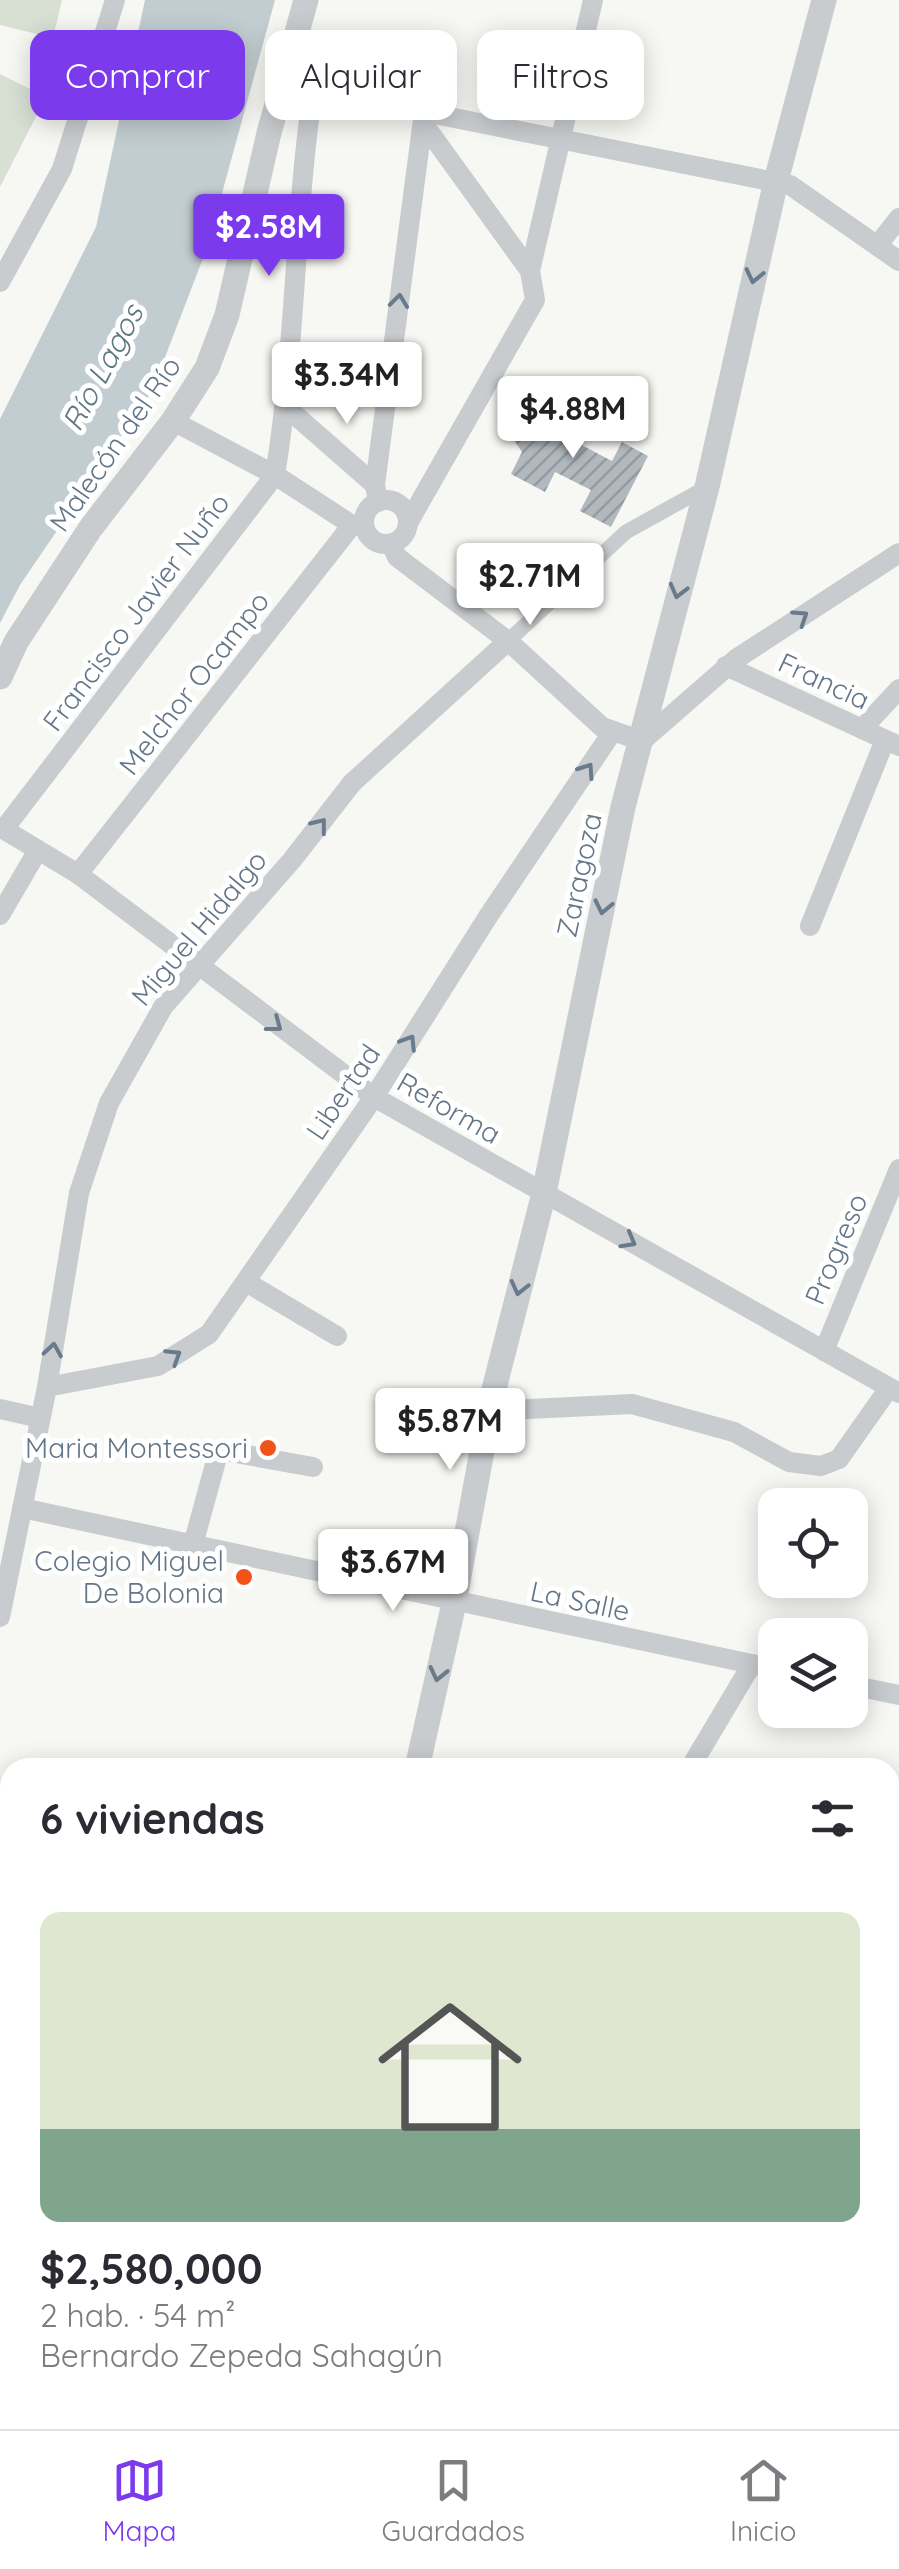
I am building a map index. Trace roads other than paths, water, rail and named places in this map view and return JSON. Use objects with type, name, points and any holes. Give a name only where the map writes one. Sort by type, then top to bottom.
[{"type":"street","points":[[0,282],[62,169],[114,0]]},
{"type":"street","name":"Malecón del Río","points":[[298,30],[306,0]]},
{"type":"street","points":[[173,420],[275,475],[358,526],[376,543],[391,544],[403,536],[535,300],[530,270],[593,0]]},
{"type":"street","name":"Zaragoza","points":[[419,1758],[454,1603],[489,1410],[544,1193],[624,806],[707,486],[776,180],[824,0]]},
{"type":"street","name":"Malecón del Río","points":[[0,677],[16,642],[90,529],[173,420],[207,368],[226,315],[275,120]]},
{"type":"street","points":[[275,475],[286,408],[300,176],[308,120]]},
{"type":"street","points":[[358,526],[376,493],[423,120]]},
{"type":"street","points":[[425,120],[530,270]]},
{"type":"street","points":[[443,120],[561,138],[776,180],[808,195],[899,262]]},
{"type":"street","points":[[878,246],[899,218]]},
{"type":"street","points":[[286,408],[376,493],[398,504],[408,523]]},
{"type":"street","name":"Francisco Javier Nuño","points":[[2,828],[275,475]]},
{"type":"street","points":[[508,641],[626,532],[707,486]]},
{"type":"street","name":"Melchor Ocampo","points":[[78,874],[358,526]]},
{"type":"street","points":[[391,544],[397,557],[508,641],[612,732],[642,741],[726,666],[895,562]]},
{"type":"street","name":"Miguel Hidalgo","points":[[0,1617],[47,1386],[79,1193],[109,1102],[163,1006],[292,860],[352,783],[508,641]]},
{"type":"street","name":"Francia","points":[[726,666],[892,743]]},
{"type":"street","points":[[862,729],[899,688]]},
{"type":"street","name":"Libertad","points":[[47,1386],[158,1366],[209,1334],[374,1097],[489,915],[612,732]]},
{"type":"street","points":[[810,926],[892,743]]},
{"type":"street","name":"Reforma","points":[[2,828],[78,874],[374,1097],[894,1390]]},
{"type":"street","points":[[0,915],[38,850]]},
{"type":"street","name":"Progreso","points":[[824,1350],[899,1169]]},
{"type":"street","points":[[246,1282],[336,1336]]},
{"type":"street","points":[[489,1410],[632,1404],[734,1432],[789,1462],[820,1466],[838,1459],[848,1449],[894,1390]]},
{"type":"street","points":[[0,1409],[40,1418]]},
{"type":"street","points":[[194,1541],[220,1450],[313,1467]]},
{"type":"street","name":"La Salle","points":[[22,1508],[194,1541],[454,1603],[758,1665]]},
{"type":"street","points":[[696,1758],[752,1664]]},
{"type":"street","points":[[868,1689],[899,1695]]},
{"type":"water","points":[[145,0],[275,0],[245,109],[245,30],[139,30]]},
{"type":"water","name":"Río Lagos","points":[[119,120],[242,120],[207,248],[152,391],[20,585],[0,623],[0,419],[96,227]]},
{"type":"place","name":"Maria Montessori","points":[[268,1448]]},
{"type":"place","name":"Colegio Miguel De Bolonia","points":[[244,1577]]}]
